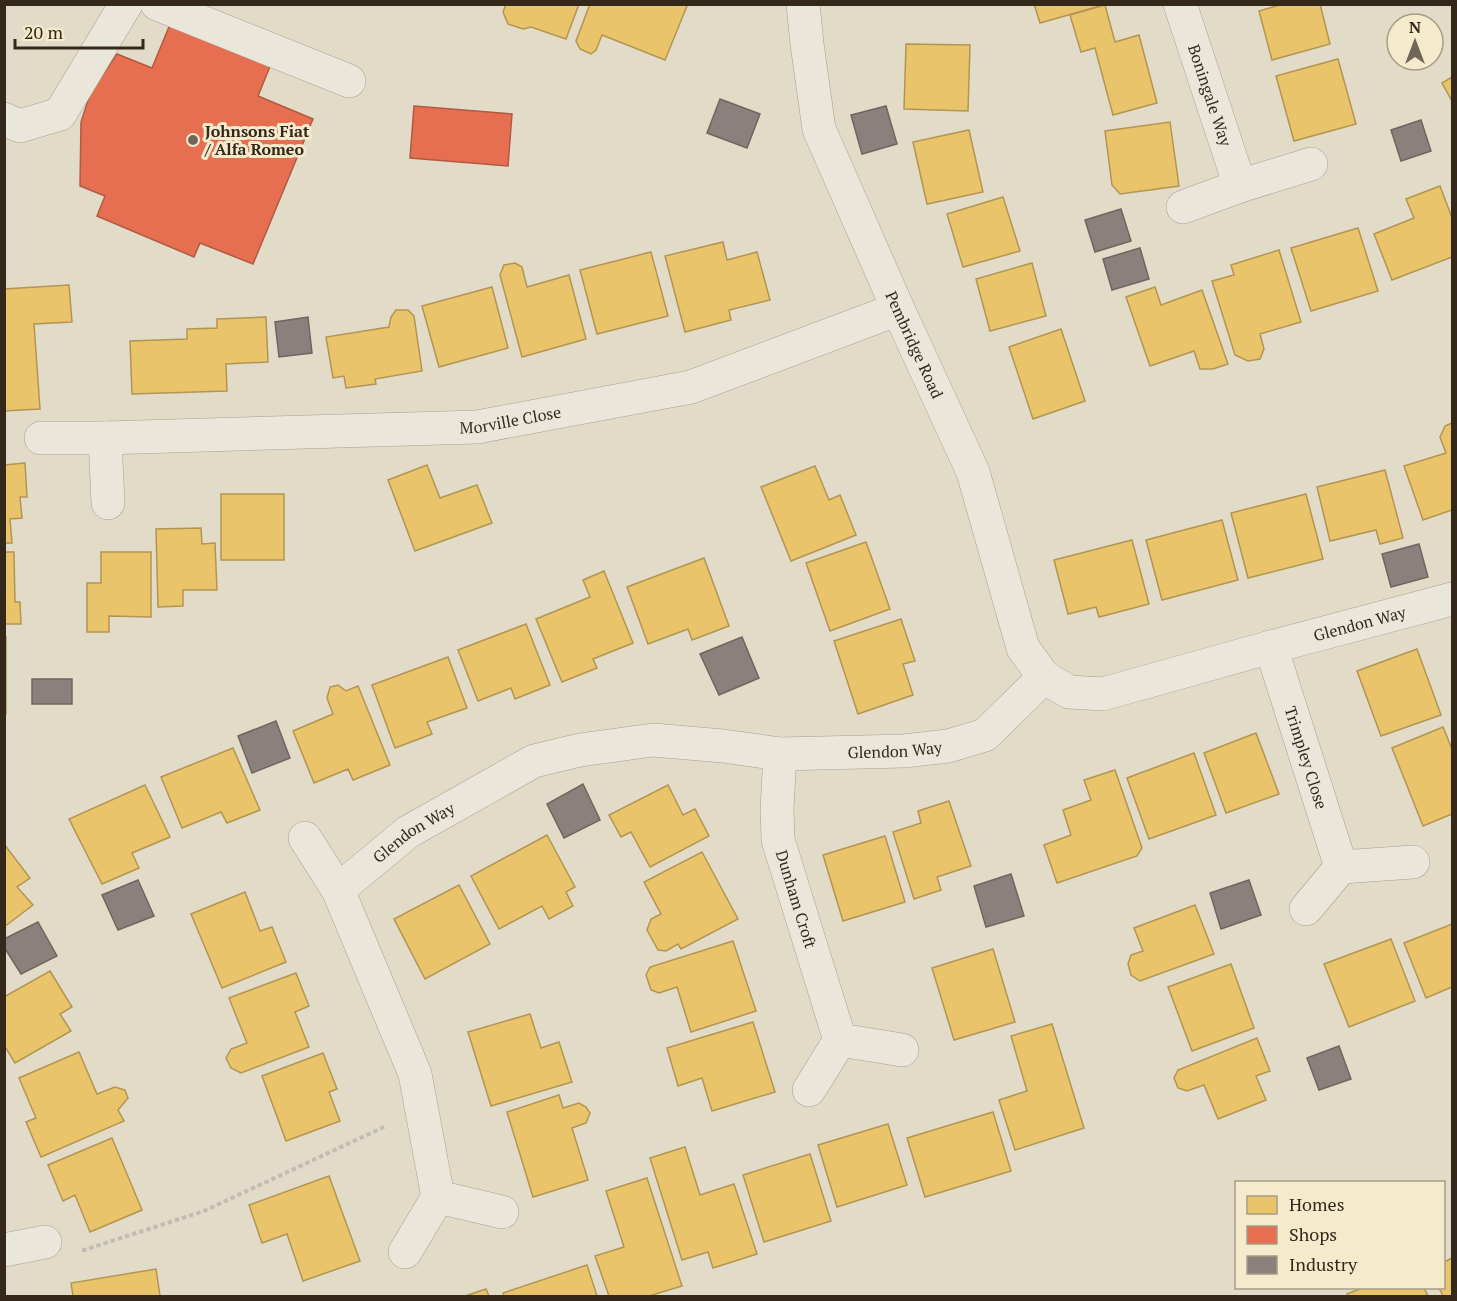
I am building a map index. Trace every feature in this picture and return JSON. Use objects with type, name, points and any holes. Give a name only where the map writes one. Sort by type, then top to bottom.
[{"type":"street","points":[[4,119],[20,126],[60,114],[126,4]]},
{"type":"street","points":[[157,4],[349,81]]},
{"type":"street","name":"Pembridge Road","points":[[803,4],[819,129],[973,472],[1023,648],[1044,677]]},
{"type":"street","name":"Boningale Way","points":[[1180,4],[1240,186]]},
{"type":"street","points":[[1183,207],[1311,164]]},
{"type":"street","name":"Morville Close","points":[[41,438],[477,427],[691,387],[898,309]]},
{"type":"street","points":[[105,438],[108,503]]},
{"type":"street","name":"Glendon Way","points":[[338,890],[408,832],[534,760],[580,750],[653,740],[780,754],[903,751],[948,746],[985,735],[1044,677],[1069,692],[1103,694],[1452,599]]},
{"type":"street","name":"Trimpley Close","points":[[1271,647],[1341,867]]},
{"type":"street","name":"Dunham Croft","points":[[780,754],[778,840],[840,1040]]},
{"type":"street","points":[[305,838],[338,890],[415,1074],[438,1197],[405,1252]]},
{"type":"street","points":[[1306,909],[1341,867],[1413,862]]},
{"type":"street","points":[[809,1090],[840,1040],[902,1050]]},
{"type":"street","points":[[438,1197],[502,1212]]},
{"type":"street","points":[[4,1250],[45,1242]]},
{"type":"path","points":[[45,1242],[84,1250],[204,1211],[422,1109]]},
{"type":"building: Homes","points":[[506,4],[579,4],[566,39],[531,27],[523,29],[508,24],[503,12]]},
{"type":"building: Homes","points":[[590,4],[683,4],[687,6],[665,60],[602,35],[596,50],[591,54],[580,49],[576,41]]},
{"type":"building: Homes","points":[[1034,4],[1107,4],[1040,23]]},
{"type":"building: Homes","points":[[1283,4],[1320,4],[1330,44],[1272,60],[1259,11]]},
{"type":"building: Homes","points":[[1105,5],[1115,42],[1139,35],[1157,103],[1113,115],[1095,48],[1081,52],[1070,15]]},
{"type":"building: Homes","points":[[906,44],[970,45],[968,111],[904,109]]},
{"type":"building: Homes","points":[[1338,59],[1356,124],[1294,141],[1276,76]]},
{"type":"building: Homes","points":[[1452,77],[1452,101],[1442,83]]},
{"type":"building: Homes","points":[[1170,122],[1179,186],[1120,194],[1112,185],[1105,131]]},
{"type":"building: Homes","points":[[969,130],[983,192],[927,204],[913,142]]},
{"type":"building: Homes","points":[[1440,186],[1452,218],[1452,257],[1392,280],[1374,234],[1414,218],[1406,199]]},
{"type":"building: Homes","points":[[1003,197],[1020,251],[963,267],[947,214]]},
{"type":"building: Homes","points":[[1358,228],[1378,291],[1311,311],[1291,248]]},
{"type":"building: Homes","points":[[723,242],[727,260],[757,252],[770,300],[729,310],[731,320],[685,332],[665,256]]},
{"type":"building: Homes","points":[[1279,250],[1301,322],[1260,334],[1264,349],[1260,359],[1248,361],[1235,355],[1212,281],[1234,275],[1231,265]]},
{"type":"building: Homes","points":[[651,252],[668,316],[597,334],[580,270]]},
{"type":"building: Homes","points":[[515,263],[522,267],[527,287],[569,275],[586,339],[522,357],[500,275],[504,265]]},
{"type":"building: Homes","points":[[1032,263],[1046,316],[990,331],[976,279]]},
{"type":"building: Homes","points":[[69,285],[72,322],[34,324],[40,409],[4,411],[4,289]]},
{"type":"building: Homes","points":[[492,287],[508,348],[439,367],[422,306]]},
{"type":"building: Homes","points":[[1155,287],[1161,305],[1202,290],[1228,364],[1213,369],[1200,369],[1194,351],[1150,366],[1126,297]]},
{"type":"building: Homes","points":[[396,310],[408,310],[414,316],[422,371],[375,379],[376,384],[346,388],[344,376],[333,378],[326,337],[389,327],[391,317]]},
{"type":"building: Homes","points":[[266,317],[268,362],[226,364],[227,391],[132,394],[130,341],[187,339],[187,329],[217,328],[217,319]]},
{"type":"building: Homes","points":[[1061,329],[1085,401],[1033,419],[1009,347]]},
{"type":"building: Homes","points":[[1452,423],[1452,510],[1423,520],[1404,466],[1446,453],[1440,437],[1445,426]]},
{"type":"building: Homes","points":[[25,463],[27,497],[20,497],[22,518],[10,519],[12,543],[4,543],[4,465]]},
{"type":"building: Homes","points":[[427,465],[440,498],[477,485],[492,523],[415,551],[388,480]]},
{"type":"building: Homes","points":[[815,466],[829,500],[840,495],[856,535],[791,561],[761,487]]},
{"type":"building: Homes","points":[[1385,470],[1403,538],[1380,544],[1376,530],[1330,541],[1317,487]]},
{"type":"building: Homes","points":[[221,494],[284,494],[284,560],[221,560]]},
{"type":"building: Homes","points":[[1306,494],[1323,559],[1248,578],[1231,513]]},
{"type":"building: Homes","points":[[1222,520],[1238,580],[1162,600],[1146,540]]},
{"type":"building: Homes","points":[[201,528],[202,544],[215,543],[217,590],[183,590],[183,606],[158,607],[156,529]]},
{"type":"building: Homes","points":[[1132,540],[1149,604],[1099,617],[1096,607],[1068,614],[1054,560]]},
{"type":"building: Homes","points":[[866,542],[890,609],[830,631],[806,563]]},
{"type":"building: Homes","points":[[4,552],[14,552],[15,602],[20,602],[21,624],[4,624]]},
{"type":"building: Homes","points":[[101,552],[151,552],[151,617],[109,616],[109,632],[87,632],[87,583],[101,583]]},
{"type":"building: Homes","points":[[704,558],[729,626],[692,640],[688,629],[648,644],[627,587]]},
{"type":"building: Homes","points":[[604,571],[633,643],[593,659],[597,668],[562,682],[536,619],[590,597],[583,580]]},
{"type":"building: Homes","points":[[901,619],[915,661],[903,664],[913,695],[858,714],[834,641]]},
{"type":"building: Homes","points":[[526,624],[550,685],[515,699],[511,688],[478,701],[458,650]]},
{"type":"building: Homes","points":[[4,637],[6,637],[6,714],[4,714]]},
{"type":"building: Homes","points":[[1417,649],[1441,715],[1381,736],[1357,671]]},
{"type":"building: Homes","points":[[448,657],[467,708],[427,722],[432,734],[395,748],[372,685]]},
{"type":"building: Homes","points":[[338,685],[346,691],[358,686],[390,765],[353,780],[348,769],[314,783],[293,731],[333,714],[327,698],[330,687]]},
{"type":"building: Homes","points":[[1443,727],[1452,749],[1452,814],[1423,826],[1392,748]]},
{"type":"building: Homes","points":[[1256,733],[1279,794],[1226,813],[1204,753]]},
{"type":"building: Homes","points":[[233,748],[260,810],[227,823],[221,812],[182,828],[161,777]]},
{"type":"building: Homes","points":[[1194,753],[1216,815],[1149,839],[1127,778]]},
{"type":"building: Homes","points":[[1115,770],[1142,848],[1137,856],[1057,883],[1044,845],[1071,835],[1063,810],[1091,800],[1084,780]]},
{"type":"building: Homes","points":[[145,785],[170,837],[132,853],[139,868],[102,884],[69,819]]},
{"type":"building: Homes","points":[[668,785],[683,815],[695,809],[709,836],[650,867],[631,832],[621,837],[609,815]]},
{"type":"building: Homes","points":[[949,801],[971,866],[937,877],[941,890],[914,899],[893,832],[921,823],[918,811]]},
{"type":"building: Homes","points":[[547,835],[575,887],[566,892],[573,906],[549,919],[542,906],[499,929],[471,876]]},
{"type":"building: Homes","points":[[885,836],[905,902],[843,921],[823,855]]},
{"type":"building: Homes","points":[[4,844],[30,878],[17,887],[33,905],[4,927]]},
{"type":"building: Homes","points":[[702,852],[738,919],[681,949],[678,944],[666,951],[658,950],[647,930],[651,919],[661,914],[644,882]]},
{"type":"building: Homes","points":[[459,885],[490,944],[425,979],[394,919]]},
{"type":"building: Homes","points":[[245,892],[260,931],[272,927],[286,962],[222,988],[191,914]]},
{"type":"building: Homes","points":[[1195,905],[1214,954],[1140,981],[1131,975],[1128,964],[1131,955],[1143,951],[1134,928]]},
{"type":"building: Homes","points":[[1452,924],[1452,987],[1426,998],[1404,943]]},
{"type":"building: Homes","points":[[1391,939],[1415,1001],[1349,1027],[1324,964]]},
{"type":"building: Homes","points":[[733,941],[756,1011],[691,1032],[677,987],[659,993],[651,990],[646,975],[650,967]]},
{"type":"building: Homes","points":[[993,949],[1015,1022],[954,1040],[932,968]]},
{"type":"building: Homes","points":[[1231,964],[1254,1028],[1192,1051],[1168,987]]},
{"type":"building: Homes","points":[[50,971],[72,1007],[60,1014],[71,1031],[15,1063],[4,1045],[4,997]]},
{"type":"building: Homes","points":[[296,973],[309,1006],[295,1012],[309,1047],[241,1073],[231,1068],[226,1058],[231,1049],[247,1043],[229,998]]},
{"type":"building: Homes","points":[[530,1014],[541,1048],[559,1042],[572,1082],[491,1106],[468,1032]]},
{"type":"building: Homes","points":[[753,1022],[775,1092],[712,1111],[702,1078],[678,1086],[667,1048]]},
{"type":"building: Homes","points":[[1052,1024],[1084,1128],[1015,1150],[999,1100],[1027,1091],[1011,1036]]},
{"type":"building: Homes","points":[[1257,1038],[1270,1071],[1256,1076],[1266,1100],[1218,1119],[1204,1085],[1187,1091],[1178,1088],[1174,1078],[1178,1070]]},
{"type":"building: Homes","points":[[79,1052],[97,1094],[115,1087],[125,1090],[128,1098],[118,1110],[124,1121],[41,1157],[26,1122],[36,1118],[19,1078]]},
{"type":"building: Homes","points":[[323,1053],[337,1089],[329,1092],[340,1121],[286,1141],[262,1076]]},
{"type":"building: Homes","points":[[559,1095],[563,1108],[579,1103],[590,1113],[586,1123],[572,1128],[588,1180],[533,1197],[507,1112]]},
{"type":"building: Homes","points":[[993,1112],[1011,1171],[925,1197],[907,1138]]},
{"type":"building: Homes","points":[[888,1124],[907,1185],[837,1207],[818,1145]]},
{"type":"building: Homes","points":[[112,1138],[142,1210],[90,1232],[75,1195],[63,1201],[48,1165]]},
{"type":"building: Homes","points":[[685,1147],[700,1195],[734,1184],[757,1254],[713,1268],[708,1252],[682,1260],[650,1158]]},
{"type":"building: Homes","points":[[810,1154],[831,1221],[764,1242],[743,1175]]},
{"type":"building: Homes","points":[[329,1176],[360,1261],[303,1281],[287,1234],[262,1243],[249,1205]]},
{"type":"building: Homes","points":[[647,1178],[682,1286],[649,1296],[609,1296],[595,1256],[624,1247],[606,1191]]},
{"type":"building: Homes","points":[[1452,1258],[1452,1296],[1443,1296],[1440,1289],[1445,1289],[1445,1262]]},
{"type":"building: Homes","points":[[587,1265],[597,1296],[504,1296],[503,1293]]},
{"type":"building: Homes","points":[[156,1269],[160,1296],[73,1296],[71,1283]]},
{"type":"building: Homes","points":[[486,1289],[489,1296],[465,1296]]},
{"type":"building: Homes","points":[[1360,1289],[1424,1289],[1428,1296],[1348,1296],[1347,1294]]},
{"type":"building: Shops","name":"Johnsons Fiat / Alfa Romeo","points":[[171,22],[271,64],[258,96],[313,119],[253,264],[200,243],[194,257],[97,216],[105,196],[80,186],[81,122],[91,91],[117,54],[152,68]]},
{"type":"building: Shops","points":[[414,106],[512,114],[508,166],[410,158]]},
{"type":"building: Industry","points":[[720,99],[760,114],[747,148],[707,133]]},
{"type":"building: Industry","points":[[886,106],[897,144],[862,154],[851,115]]},
{"type":"building: Industry","points":[[1421,120],[1431,151],[1401,161],[1391,130]]},
{"type":"building: Industry","points":[[1121,209],[1131,241],[1095,252],[1085,220]]},
{"type":"building: Industry","points":[[1140,248],[1149,279],[1112,290],[1103,259]]},
{"type":"building: Industry","points":[[308,317],[312,353],[279,357],[275,322]]},
{"type":"building: Industry","points":[[1419,544],[1428,577],[1391,587],[1382,554]]},
{"type":"building: Industry","points":[[742,637],[759,678],[719,695],[700,654]]},
{"type":"building: Industry","points":[[32,679],[72,679],[72,704],[32,704]]},
{"type":"building: Industry","points":[[276,721],[290,758],[252,773],[238,736]]},
{"type":"building: Industry","points":[[583,784],[600,820],[564,838],[547,804]]},
{"type":"building: Industry","points":[[1011,874],[1024,916],[986,927],[974,886]]},
{"type":"building: Industry","points":[[138,880],[154,916],[118,930],[102,895]]},
{"type":"building: Industry","points":[[1249,880],[1261,915],[1221,929],[1210,893]]},
{"type":"building: Industry","points":[[38,922],[57,956],[21,974],[4,947],[4,939]]},
{"type":"building: Industry","points":[[1339,1046],[1351,1079],[1319,1090],[1307,1058]]},
{"type":"place","name":"Johnsons Fiat / Alfa Romeo","points":[[193,140]]}]
